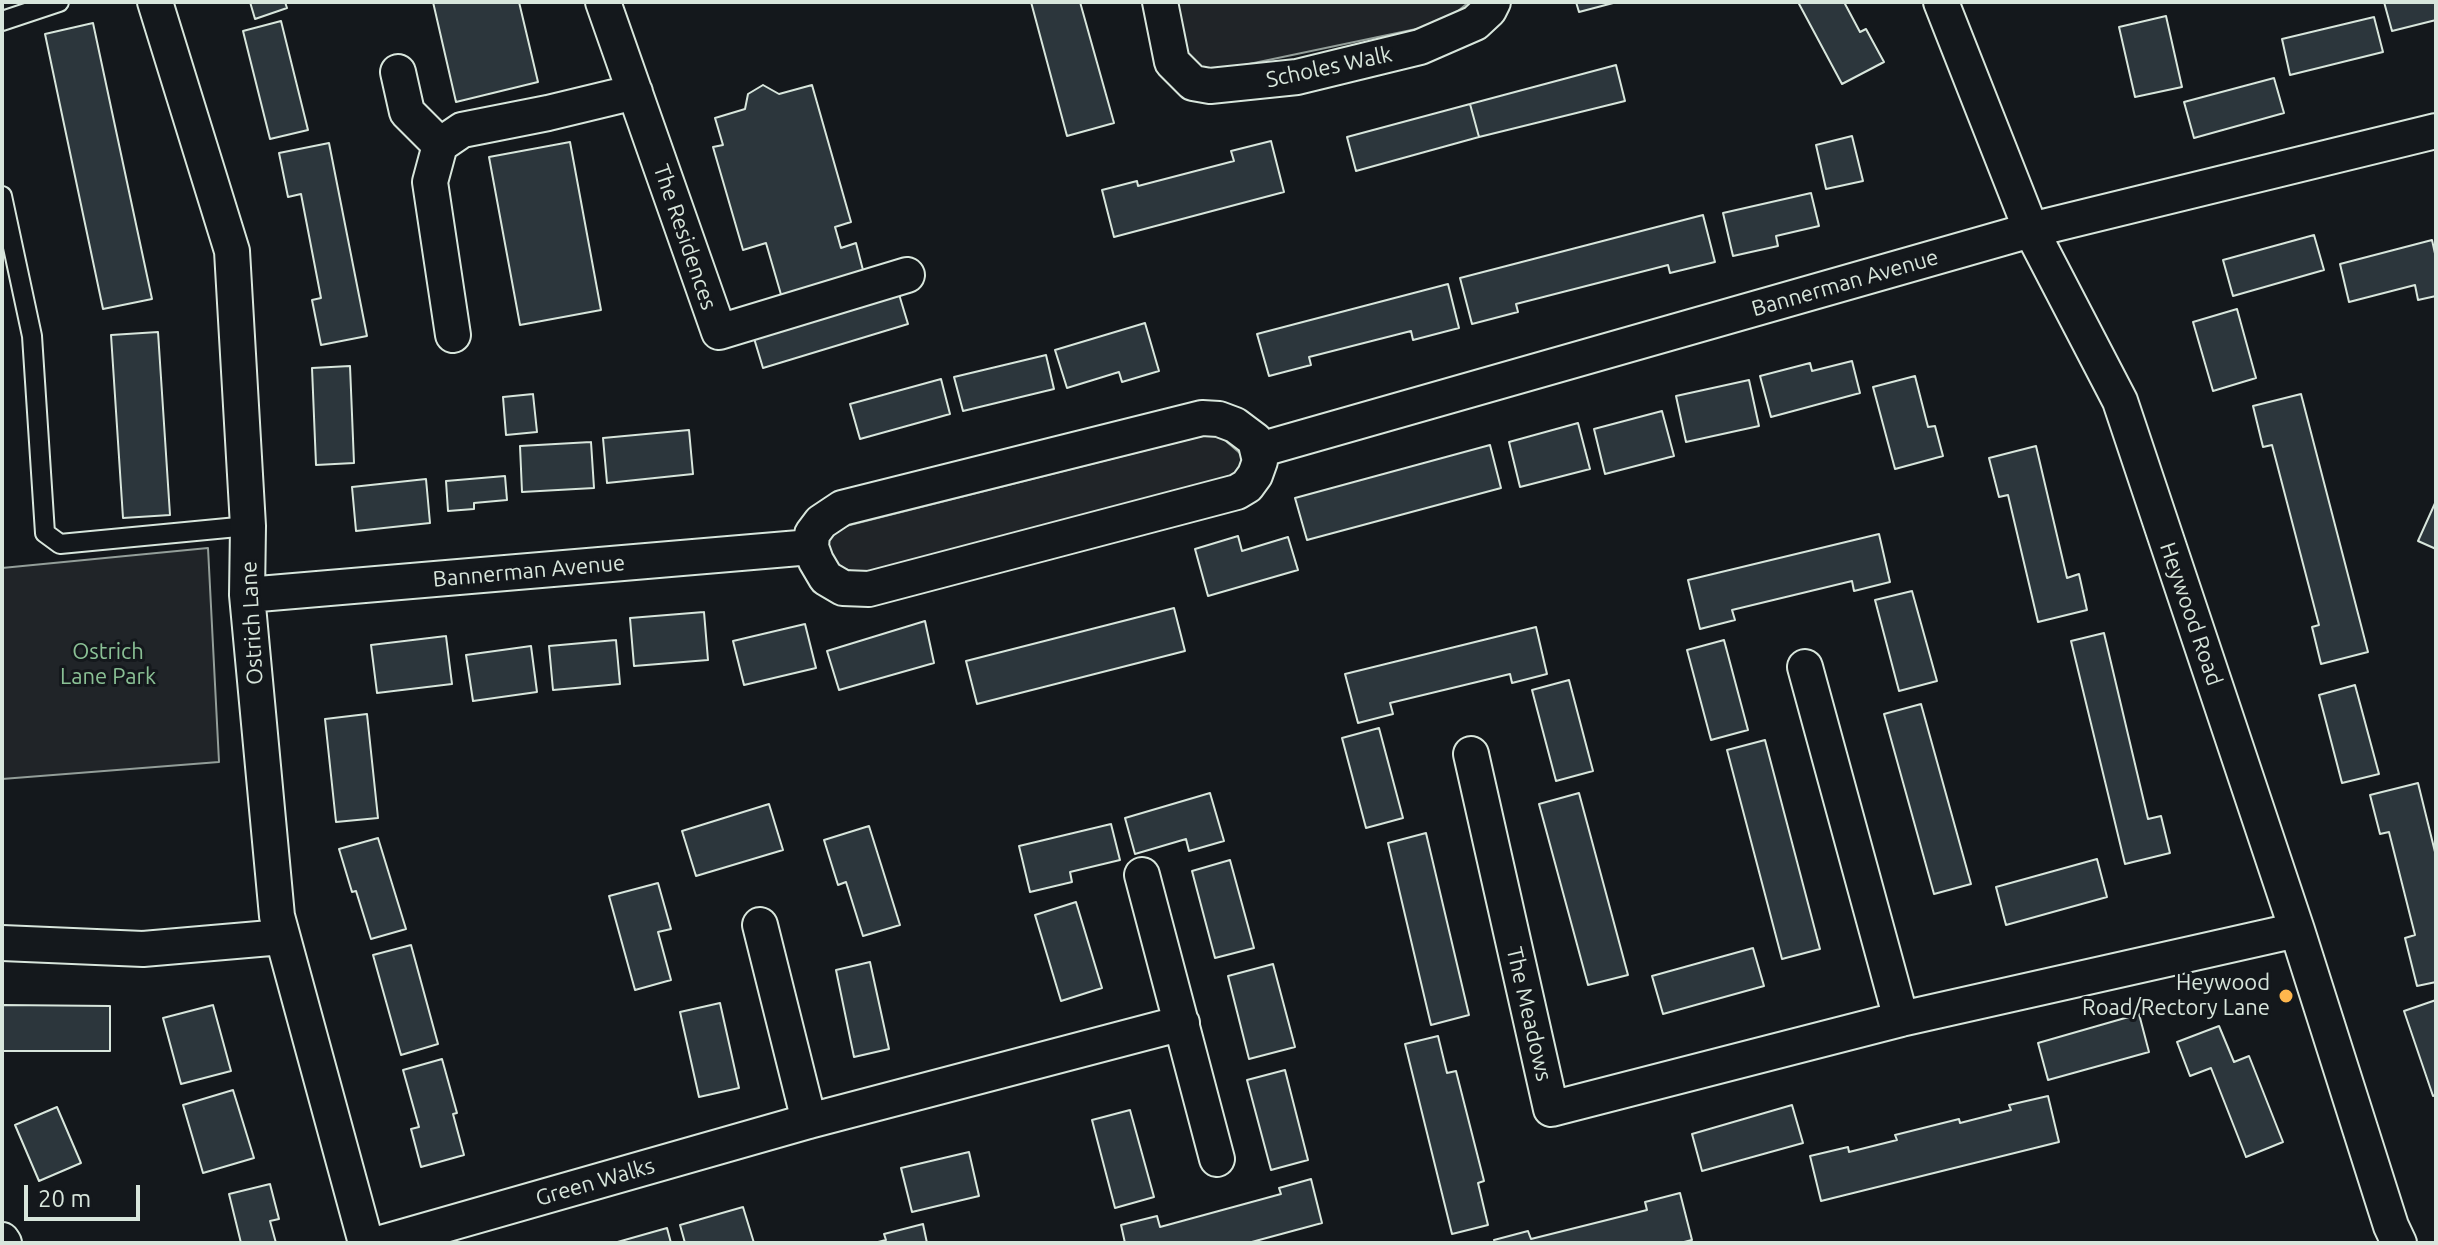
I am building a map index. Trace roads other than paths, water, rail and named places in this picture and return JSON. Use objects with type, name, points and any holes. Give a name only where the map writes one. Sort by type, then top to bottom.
[{"type":"street","name":"Ostrich Lane","points":[[155,2],[232,251],[248,526],[247,595],[277,916],[366,1243]]},
{"type":"street","name":"The Residences","points":[[603,2],[719,332],[907,275]]},
{"type":"street","name":"Scholes Walk","points":[[1160,2],[1172,62],[1193,83],[1210,86],[1297,77],[1420,47],[1475,23],[1493,2]]},
{"type":"street","name":"Heywood Road","points":[[1941,2],[2031,230],[2120,401],[2399,1243]]},
{"type":"street","points":[[398,72],[407,112],[440,145]]},
{"type":"street","points":[[453,335],[430,182],[440,145],[462,130],[635,92]]},
{"type":"street","name":"Bannerman Avenue","points":[[1259,450],[2031,230],[2436,131]]},
{"type":"street","points":[[1202,418],[1219,419],[1248,432],[1259,450],[1260,461],[1255,475],[1247,486],[1237,492],[880,587],[843,588],[826,578],[811,547],[812,534],[821,522],[842,508],[1202,418]]},
{"type":"street","name":"Bannerman Avenue","points":[[247,595],[811,547]]},
{"type":"street","points":[[1805,667],[1901,1019]]},
{"type":"street","name":"The Meadows","points":[[1471,754],[1551,1109],[1901,1019],[2297,930]]},
{"type":"street","points":[[1142,875],[1217,1159]]},
{"type":"street","points":[[760,925],[809,1121]]},
{"type":"street","points":[[2,943],[143,949],[282,937]]},
{"type":"street","name":"Green Walks","points":[[381,1243],[809,1121],[1182,1023]]},
{"type":"lane","points":[[2,21],[59,2]]},
{"type":"lane","points":[[2,196],[32,336],[45,533],[60,544],[248,526]]},
{"type":"place","name":"Heywood Road/Rectory Lane","points":[[2286,996]]},
{"type":"park label","name":"Ostrich Lane Park","points":[[108,664]]}]
